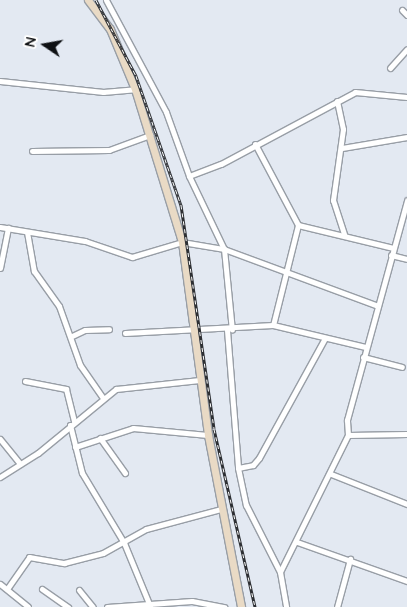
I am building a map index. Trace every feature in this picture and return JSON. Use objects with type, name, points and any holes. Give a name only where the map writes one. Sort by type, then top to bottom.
[{"type":"street","points":[[88,0],[110,29],[135,89],[151,135],[182,242],[192,332],[208,435],[241,607]]},
{"type":"street","points":[[106,0],[166,112],[189,176],[224,249],[238,468],[246,505],[280,572],[286,607]]},
{"type":"street","points":[[402,10],[407,15]]},
{"type":"street","points":[[390,68],[407,50]]},
{"type":"street","points":[[0,81],[103,92],[135,89]]},
{"type":"street","points":[[189,176],[355,92],[407,97]]},
{"type":"street","points":[[337,101],[342,148],[334,200],[344,234]]},
{"type":"street","points":[[32,150],[109,150],[151,135]]},
{"type":"street","points":[[342,148],[407,137]]},
{"type":"street","points":[[255,144],[298,225],[288,275],[273,324]]},
{"type":"street","points":[[280,572],[298,542],[348,435],[347,420],[407,200]]},
{"type":"street","points":[[298,225],[344,234],[393,248]]},
{"type":"street","points":[[0,227],[85,240],[132,257],[182,242],[224,249],[288,275],[378,306]]},
{"type":"street","points":[[0,268],[8,228]]},
{"type":"street","points":[[28,232],[34,271],[59,306],[72,336],[80,365],[103,398]]},
{"type":"street","points":[[391,255],[407,259]]},
{"type":"street","points":[[125,334],[230,330],[273,324],[366,347]]},
{"type":"street","points":[[72,336],[85,330],[109,329]]},
{"type":"street","points":[[238,468],[253,465],[259,458],[325,338]]},
{"type":"street","points":[[363,357],[402,368]]},
{"type":"street","points":[[0,477],[20,464],[103,398],[128,385],[200,380]]},
{"type":"street","points":[[25,381],[66,389],[75,447],[82,473],[124,543],[150,606]]},
{"type":"street","points":[[75,447],[133,428],[208,435]]},
{"type":"street","points":[[348,435],[407,434]]},
{"type":"street","points":[[100,438],[125,473]]},
{"type":"street","points":[[0,439],[20,464]]},
{"type":"street","points":[[331,474],[407,504]]},
{"type":"street","points":[[7,589],[28,557],[64,563],[124,543],[146,529],[221,509]]},
{"type":"street","points":[[298,542],[407,581]]},
{"type":"street","points":[[337,607],[350,560]]},
{"type":"street","points":[[0,584],[28,607]]},
{"type":"street","points":[[42,589],[68,607]]},
{"type":"street","points":[[79,590],[93,607]]},
{"type":"street","points":[[107,607],[150,606],[192,601],[224,607]]},
{"type":"railway","points":[[96,0],[136,76],[181,205],[214,429],[255,607]]}]
